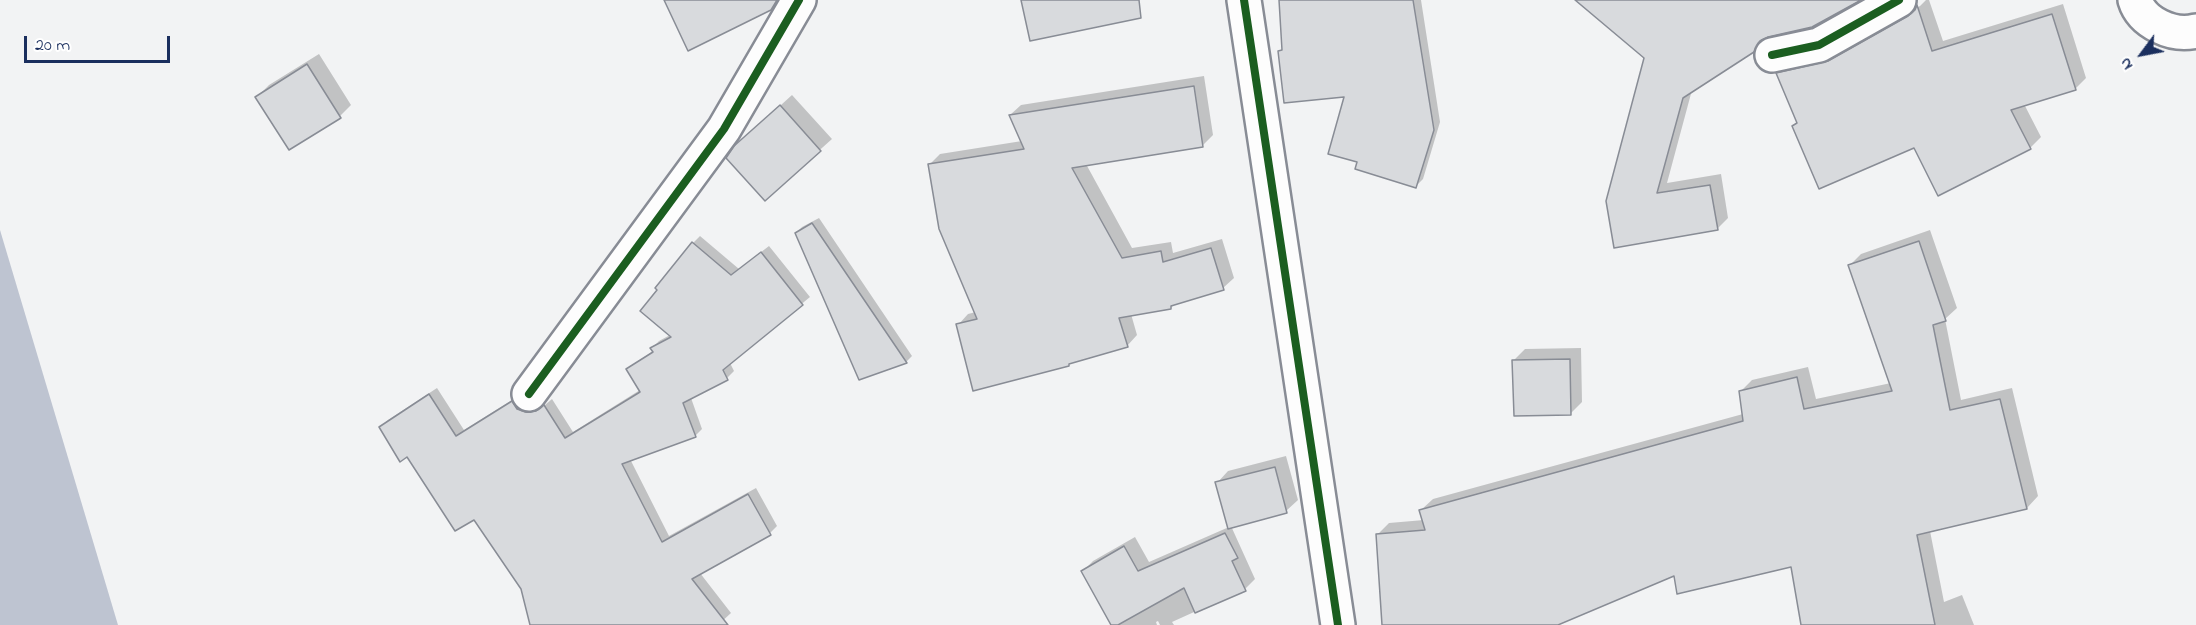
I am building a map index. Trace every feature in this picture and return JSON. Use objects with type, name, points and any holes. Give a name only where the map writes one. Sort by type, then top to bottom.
[{"type":"street","points":[[529,394],[724,129],[799,0]]},
{"type":"street","points":[[1244,0],[1338,625]]},
{"type":"street","points":[[1772,55],[1819,45],[1899,0]]},
{"type":"street","points":[[2135,0],[2138,10],[2163,29],[2187,34],[2196,31]]},
{"type":"shaded area","points":[[0,230],[118,625],[0,625]]},
{"type":"building","points":[[664,0],[777,0],[771,10],[688,51]]},
{"type":"building","points":[[1021,0],[1139,0],[1141,18],[1030,41]]},
{"type":"building","points":[[1279,0],[1413,0],[1434,130],[1416,188],[1355,169],[1357,162],[1328,154],[1344,97],[1284,103],[1278,51],[1282,50]]},
{"type":"building","points":[[1575,0],[1861,0],[1812,27],[1760,41],[1754,52],[1683,98],[1657,193],[1710,185],[1718,230],[1614,248],[1606,201],[1644,58]]},
{"type":"building","points":[[1917,5],[1932,51],[2052,14],[2076,90],[2011,110],[2031,149],[1938,196],[1914,148],[1819,189],[1792,126],[1797,123],[1776,73],[1828,61],[1908,16]]},
{"type":"building","points":[[307,64],[341,118],[289,150],[255,97]]},
{"type":"building","points":[[1194,86],[1203,147],[1072,168],[1122,258],[1161,251],[1163,262],[1211,248],[1224,290],[1171,306],[1171,309],[1119,318],[1128,347],[1069,364],[1069,366],[973,391],[956,324],[977,319],[939,229],[928,164],[1024,149],[1009,115]]},
{"type":"building","points":[[780,105],[821,151],[765,201],[726,158],[734,146]]},
{"type":"building","points":[[812,223],[907,363],[859,380],[795,233]]},
{"type":"building","points":[[1919,241],[1946,321],[1933,325],[1950,410],[2000,399],[2027,509],[1917,535],[1935,625],[1801,625],[1791,567],[1677,594],[1674,576],[1558,625],[1382,625],[1376,534],[1425,530],[1419,510],[1743,421],[1739,391],[1797,377],[1804,409],[1892,391],[1848,265]]},
{"type":"building","points":[[692,242],[731,275],[761,252],[803,305],[723,370],[728,380],[683,403],[696,437],[622,464],[662,542],[748,494],[771,535],[692,579],[728,625],[530,625],[521,589],[474,520],[455,531],[407,457],[400,462],[379,427],[429,394],[456,436],[512,401],[517,409],[526,412],[536,411],[544,405],[565,438],[640,392],[626,369],[653,352],[650,348],[671,337],[640,311],[657,290],[655,288]]},
{"type":"building","points":[[1570,359],[1571,415],[1514,416],[1512,360]]},
{"type":"building","points":[[1275,467],[1287,513],[1228,529],[1215,482]]},
{"type":"building","points":[[1225,533],[1238,558],[1232,561],[1246,591],[1195,613],[1184,588],[1118,625],[1111,625],[1081,571],[1124,546],[1138,571]]},
{"type":"cycle path","points":[[529,394],[724,129],[799,0]]},
{"type":"cycle path","points":[[1244,0],[1338,625]]},
{"type":"cycle path","points":[[1772,55],[1819,45],[1899,0]]}]
